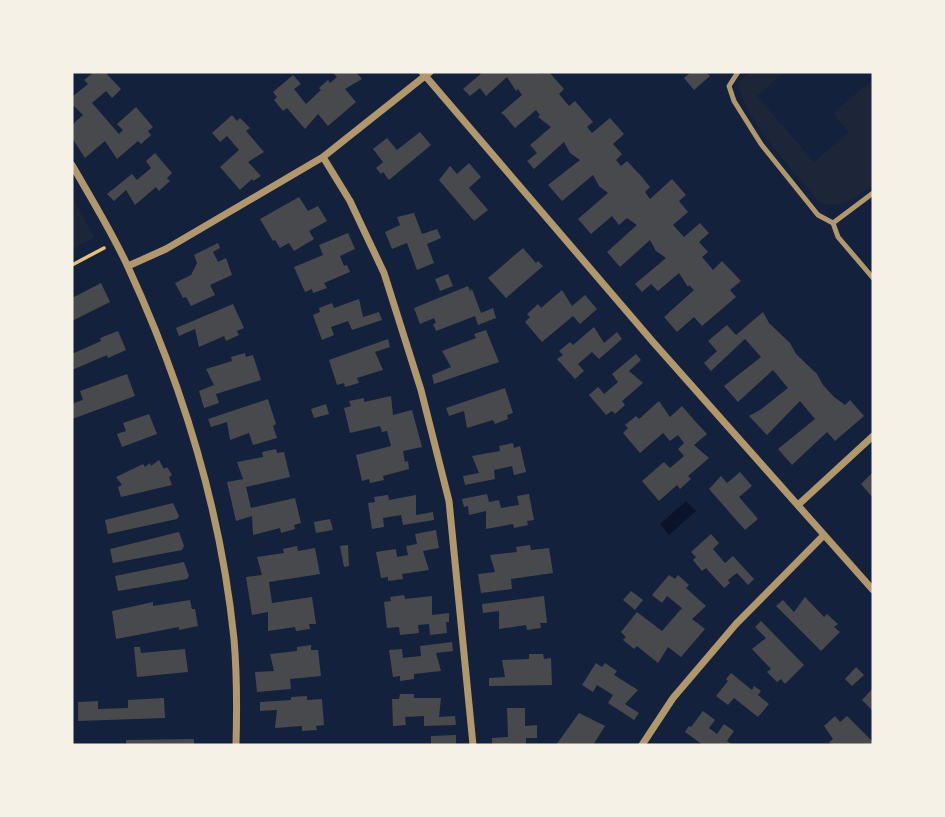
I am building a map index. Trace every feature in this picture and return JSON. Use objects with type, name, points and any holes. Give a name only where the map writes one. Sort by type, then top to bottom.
[{"type":"street","points":[[128,267],[166,249],[323,157],[426,73],[653,342],[873,590]]},
{"type":"street","points":[[323,157],[350,201],[384,272],[421,390],[449,501],[473,745]]},
{"type":"street","points":[[72,164],[128,267],[185,410],[208,495],[234,637],[237,681],[236,745]]},
{"type":"street","points":[[798,505],[873,436]]},
{"type":"street","points":[[642,745],[673,698],[736,624],[823,536]]},
{"type":"lane","points":[[738,72],[729,86],[734,102],[761,144],[818,215],[834,223],[838,237],[873,278]]},
{"type":"lane","points":[[834,223],[873,193]]},
{"type":"path","points":[[72,265],[102,249]]},
{"type":"shaded area","points":[[750,72],[784,72],[757,96],[814,162],[849,132],[833,113],[873,79],[873,185],[841,204],[818,201],[770,143],[747,109],[739,81]]},
{"type":"shaded area","points":[[72,198],[95,237],[72,249]]},
{"type":"shaded area","points":[[686,501],[696,511],[669,535],[660,524]]},
{"type":"building","points":[[94,72],[105,72],[121,89],[112,98],[106,91],[92,103],[119,134],[123,130],[117,124],[136,107],[153,127],[148,131],[151,135],[141,144],[138,141],[117,159],[105,141],[85,158],[72,138],[72,125],[83,115],[74,106],[72,108],[72,97],[88,84],[84,80]]},
{"type":"building","points":[[332,72],[356,72],[362,79],[345,89],[356,102],[328,126],[318,114],[305,129],[287,108],[283,111],[274,100],[277,97],[273,92],[293,75],[301,84],[294,89],[306,104],[328,80],[330,83],[337,77]]},
{"type":"building","points":[[483,72],[549,72],[564,89],[559,94],[569,106],[575,101],[593,122],[587,127],[592,133],[610,118],[624,134],[613,144],[622,154],[616,160],[621,166],[627,161],[642,177],[650,187],[645,192],[650,199],[672,179],[686,195],[679,201],[688,212],[673,225],[684,237],[700,223],[709,233],[699,242],[708,252],[702,257],[713,270],[722,261],[741,281],[730,290],[736,297],[702,326],[694,317],[677,332],[664,317],[694,290],[689,285],[688,287],[679,273],[658,291],[651,284],[642,292],[635,284],[666,258],[656,251],[650,240],[620,267],[607,252],[637,225],[627,218],[619,225],[612,216],[591,234],[578,219],[608,193],[599,186],[593,175],[562,201],[548,185],[580,160],[570,153],[564,142],[534,169],[527,161],[537,153],[530,145],[551,127],[538,117],[540,115],[536,110],[515,128],[501,113],[522,95],[507,77],[486,96],[480,88],[470,96],[463,89]]},
{"type":"building","points":[[691,72],[706,72],[710,76],[694,90],[684,78]]},
{"type":"building","points":[[232,115],[237,121],[240,118],[250,128],[246,131],[264,152],[248,162],[261,176],[253,181],[252,179],[240,190],[220,167],[239,150],[227,136],[220,142],[212,133]]},
{"type":"building","points":[[420,132],[431,145],[389,180],[383,172],[381,174],[376,168],[383,162],[373,149],[387,138],[397,150]]},
{"type":"building","points":[[155,153],[172,173],[167,178],[170,181],[159,191],[156,187],[135,205],[126,190],[114,201],[107,194],[132,174],[137,180],[151,168],[146,161]]},
{"type":"building","points":[[469,163],[481,177],[469,188],[488,210],[474,221],[439,180],[450,166],[457,174]]},
{"type":"building","points":[[299,197],[308,211],[318,206],[327,221],[309,231],[314,239],[294,251],[289,243],[280,248],[260,219]]},
{"type":"building","points":[[414,213],[422,234],[437,229],[441,238],[427,244],[434,263],[417,270],[407,243],[392,249],[385,232],[400,225],[397,217]]},
{"type":"building","points":[[348,233],[355,249],[340,256],[350,272],[324,283],[327,288],[313,293],[312,289],[305,292],[294,267],[323,255],[319,245]]},
{"type":"building","points":[[218,243],[220,248],[213,252],[218,262],[226,258],[232,275],[210,285],[215,295],[191,306],[175,283],[191,275],[197,263],[194,255]]},
{"type":"building","points":[[523,248],[536,263],[538,261],[543,266],[506,298],[488,278]]},
{"type":"building","points":[[448,274],[453,286],[440,291],[435,279]]},
{"type":"building","points":[[101,283],[110,302],[72,321],[72,298]]},
{"type":"building","points":[[468,286],[470,291],[472,289],[481,313],[493,308],[496,318],[478,325],[475,316],[436,331],[434,318],[420,324],[414,308]]},
{"type":"building","points":[[562,290],[572,306],[585,295],[597,309],[580,324],[573,316],[542,342],[525,322],[530,317],[527,314],[538,304],[541,308]]},
{"type":"building","points":[[359,299],[363,317],[379,312],[382,320],[352,330],[348,321],[331,327],[334,335],[322,340],[313,315],[320,312],[319,308],[332,303],[334,308]]},
{"type":"building","points":[[233,304],[244,328],[237,331],[239,335],[226,341],[224,336],[199,347],[195,329],[179,336],[176,328]]},
{"type":"building","points":[[763,312],[769,323],[790,343],[796,354],[817,374],[834,397],[845,405],[850,400],[864,416],[835,441],[827,432],[792,465],[778,449],[815,419],[800,401],[767,435],[749,416],[788,388],[773,370],[738,402],[724,386],[761,357],[745,339],[711,371],[704,363],[717,351],[708,341],[727,325],[736,335]]},
{"type":"building","points":[[594,327],[604,343],[617,332],[622,339],[599,359],[592,352],[578,364],[584,371],[575,379],[557,359],[563,355],[559,351],[570,342],[573,345]]},
{"type":"building","points":[[486,330],[499,362],[434,384],[432,375],[451,367],[442,351],[476,338],[474,334]]},
{"type":"building","points":[[118,331],[126,350],[72,370],[72,354]]},
{"type":"building","points":[[388,339],[390,347],[375,352],[383,370],[357,378],[359,383],[345,387],[344,383],[337,385],[329,360]]},
{"type":"building","points":[[245,353],[246,357],[253,355],[261,380],[216,394],[219,403],[204,408],[199,391],[214,385],[206,369],[232,361],[231,357]]},
{"type":"building","points":[[636,354],[641,360],[629,371],[643,383],[622,401],[625,405],[615,414],[612,411],[606,415],[589,395],[598,387],[604,394],[618,382],[612,374]]},
{"type":"building","points":[[127,374],[135,396],[72,419],[72,397],[74,403],[83,400],[80,391]]},
{"type":"building","points":[[505,388],[513,413],[507,415],[508,419],[495,424],[493,420],[467,428],[464,411],[449,416],[446,408]]},
{"type":"building","points":[[391,396],[393,415],[412,410],[422,447],[403,451],[409,469],[383,476],[384,480],[370,483],[369,479],[362,481],[356,455],[391,446],[387,431],[382,432],[380,426],[350,433],[344,408],[351,406],[349,401],[364,398],[364,402]]},
{"type":"building","points":[[268,399],[276,424],[273,426],[277,438],[253,445],[249,433],[230,440],[227,422],[211,427],[208,419]]},
{"type":"building","points":[[659,401],[670,417],[682,406],[707,434],[694,445],[709,458],[688,476],[691,479],[680,489],[677,485],[659,501],[642,481],[664,462],[670,468],[684,456],[678,449],[684,443],[678,435],[670,441],[663,433],[640,453],[623,433],[628,428],[625,425],[636,416],[639,419]]},
{"type":"building","points":[[326,404],[329,414],[314,418],[311,409]]},
{"type":"building","points":[[149,414],[157,434],[122,447],[117,434],[126,431],[123,423]]},
{"type":"building","points":[[513,443],[514,448],[520,446],[526,472],[514,475],[512,466],[494,470],[495,479],[465,485],[463,476],[479,473],[472,456],[500,451],[499,446]]},
{"type":"building","points":[[276,449],[277,453],[284,452],[290,477],[246,487],[251,508],[295,498],[301,523],[294,525],[295,529],[281,533],[280,528],[253,535],[252,516],[236,521],[227,482],[243,479],[237,462],[263,457],[262,452]]},
{"type":"building","points":[[159,460],[164,469],[167,467],[172,475],[169,477],[172,485],[121,497],[118,487],[122,485],[116,477],[143,464],[145,467],[150,463],[151,466]]},
{"type":"building","points":[[740,472],[752,486],[739,497],[758,519],[745,530],[709,489],[721,476],[727,483]]},
{"type":"building","points":[[873,472],[873,498],[861,484]]},
{"type":"building","points":[[487,494],[489,502],[499,500],[501,508],[519,505],[517,496],[529,494],[534,520],[527,521],[528,525],[514,528],[513,524],[486,529],[486,511],[469,515],[468,506],[464,507],[462,499]]},
{"type":"building","points":[[388,495],[389,500],[416,495],[416,515],[433,512],[434,520],[403,525],[401,515],[383,518],[384,527],[372,529],[368,503],[375,502],[374,497]]},
{"type":"building","points":[[173,503],[179,516],[177,519],[108,534],[105,520]]},
{"type":"building","points":[[330,519],[333,530],[316,533],[314,522]]},
{"type":"building","points":[[436,530],[439,548],[423,551],[429,570],[402,574],[403,579],[388,581],[388,577],[381,578],[376,552],[396,549],[397,557],[408,555],[406,546],[417,544],[415,534]]},
{"type":"building","points":[[179,532],[184,546],[182,550],[113,563],[110,549]]},
{"type":"building","points":[[711,534],[719,543],[713,549],[725,563],[733,556],[754,579],[748,585],[737,573],[728,580],[730,583],[724,588],[706,568],[702,571],[693,560],[696,557],[691,552]]},
{"type":"building","points":[[348,545],[349,566],[344,567],[340,546]]},
{"type":"building","points":[[530,545],[531,550],[549,548],[553,573],[511,579],[512,589],[481,593],[478,574],[495,572],[490,555],[517,552],[516,547]]},
{"type":"building","points":[[297,546],[298,551],[315,548],[320,574],[269,582],[272,603],[312,597],[316,624],[309,624],[310,629],[296,631],[295,627],[268,631],[268,612],[252,615],[246,577],[262,575],[257,557],[284,553],[283,549]]},
{"type":"building","points":[[184,562],[189,576],[187,579],[118,591],[115,576]]},
{"type":"building","points":[[669,575],[675,579],[678,575],[689,585],[686,588],[706,606],[692,619],[705,629],[681,657],[668,647],[658,663],[637,646],[634,649],[623,640],[626,637],[621,632],[637,612],[662,631],[682,608],[667,596],[662,603],[652,595]]},
{"type":"building","points":[[631,591],[643,600],[635,610],[623,600]]},
{"type":"building","points":[[404,595],[405,599],[432,596],[432,615],[449,613],[447,633],[430,635],[429,624],[418,625],[419,633],[400,635],[399,627],[387,628],[384,602],[391,601],[390,597]]},
{"type":"building","points":[[544,596],[547,623],[540,623],[541,628],[527,630],[526,625],[499,629],[499,611],[483,613],[482,604]]},
{"type":"building","points":[[805,597],[824,617],[827,614],[838,624],[834,627],[840,632],[821,651],[776,606],[783,600],[794,612]]},
{"type":"building","points":[[190,600],[192,609],[195,609],[198,626],[116,639],[112,611],[153,602],[153,606]]},
{"type":"building","points":[[761,621],[804,665],[785,684],[781,679],[777,682],[767,672],[771,669],[752,649],[766,638],[755,627]]},
{"type":"building","points":[[452,642],[453,651],[436,653],[441,671],[414,674],[414,679],[400,681],[400,676],[393,677],[389,650],[402,649],[403,658],[421,656],[420,646]]},
{"type":"building","points":[[311,645],[311,650],[318,650],[321,676],[290,679],[291,689],[257,692],[255,672],[274,671],[270,654],[297,651],[297,647]]},
{"type":"building","points":[[134,647],[140,647],[141,653],[185,649],[188,672],[137,677]]},
{"type":"building","points":[[529,654],[543,654],[544,659],[551,658],[552,685],[489,686],[489,678],[505,677],[502,660],[529,659]]},
{"type":"building","points":[[596,663],[602,667],[605,663],[617,671],[614,675],[638,690],[625,704],[639,713],[634,720],[608,703],[613,695],[597,685],[593,692],[582,685]]},
{"type":"building","points":[[856,667],[864,675],[852,686],[845,679]]},
{"type":"building","points":[[731,673],[752,690],[754,686],[761,691],[758,695],[769,704],[758,717],[734,698],[728,705],[716,696]]},
{"type":"building","points":[[873,688],[873,711],[862,700]]},
{"type":"building","points":[[400,694],[414,694],[414,698],[441,698],[439,717],[455,716],[456,725],[424,726],[424,716],[405,717],[406,725],[393,726],[392,699],[399,699]]},
{"type":"building","points":[[307,696],[307,700],[322,699],[324,725],[316,726],[317,730],[302,731],[302,726],[275,728],[277,710],[260,711],[260,702]]},
{"type":"building","points":[[164,698],[165,718],[78,721],[78,702],[98,701],[98,709],[128,708],[128,700]]},
{"type":"building","points":[[507,708],[525,708],[525,726],[537,725],[537,738],[526,738],[526,745],[492,745],[492,738],[508,737]]},
{"type":"building","points":[[703,711],[715,720],[709,728],[717,734],[724,724],[734,731],[727,741],[733,745],[703,745],[685,732]]},
{"type":"building","points":[[579,713],[605,726],[593,745],[556,745]]},
{"type":"building","points":[[835,716],[840,722],[847,716],[873,745],[832,745],[829,742],[833,739],[824,726]]},
{"type":"building","points":[[456,735],[456,745],[431,745],[431,736]]},
{"type":"building","points":[[194,739],[194,745],[126,745],[126,740]]}]
